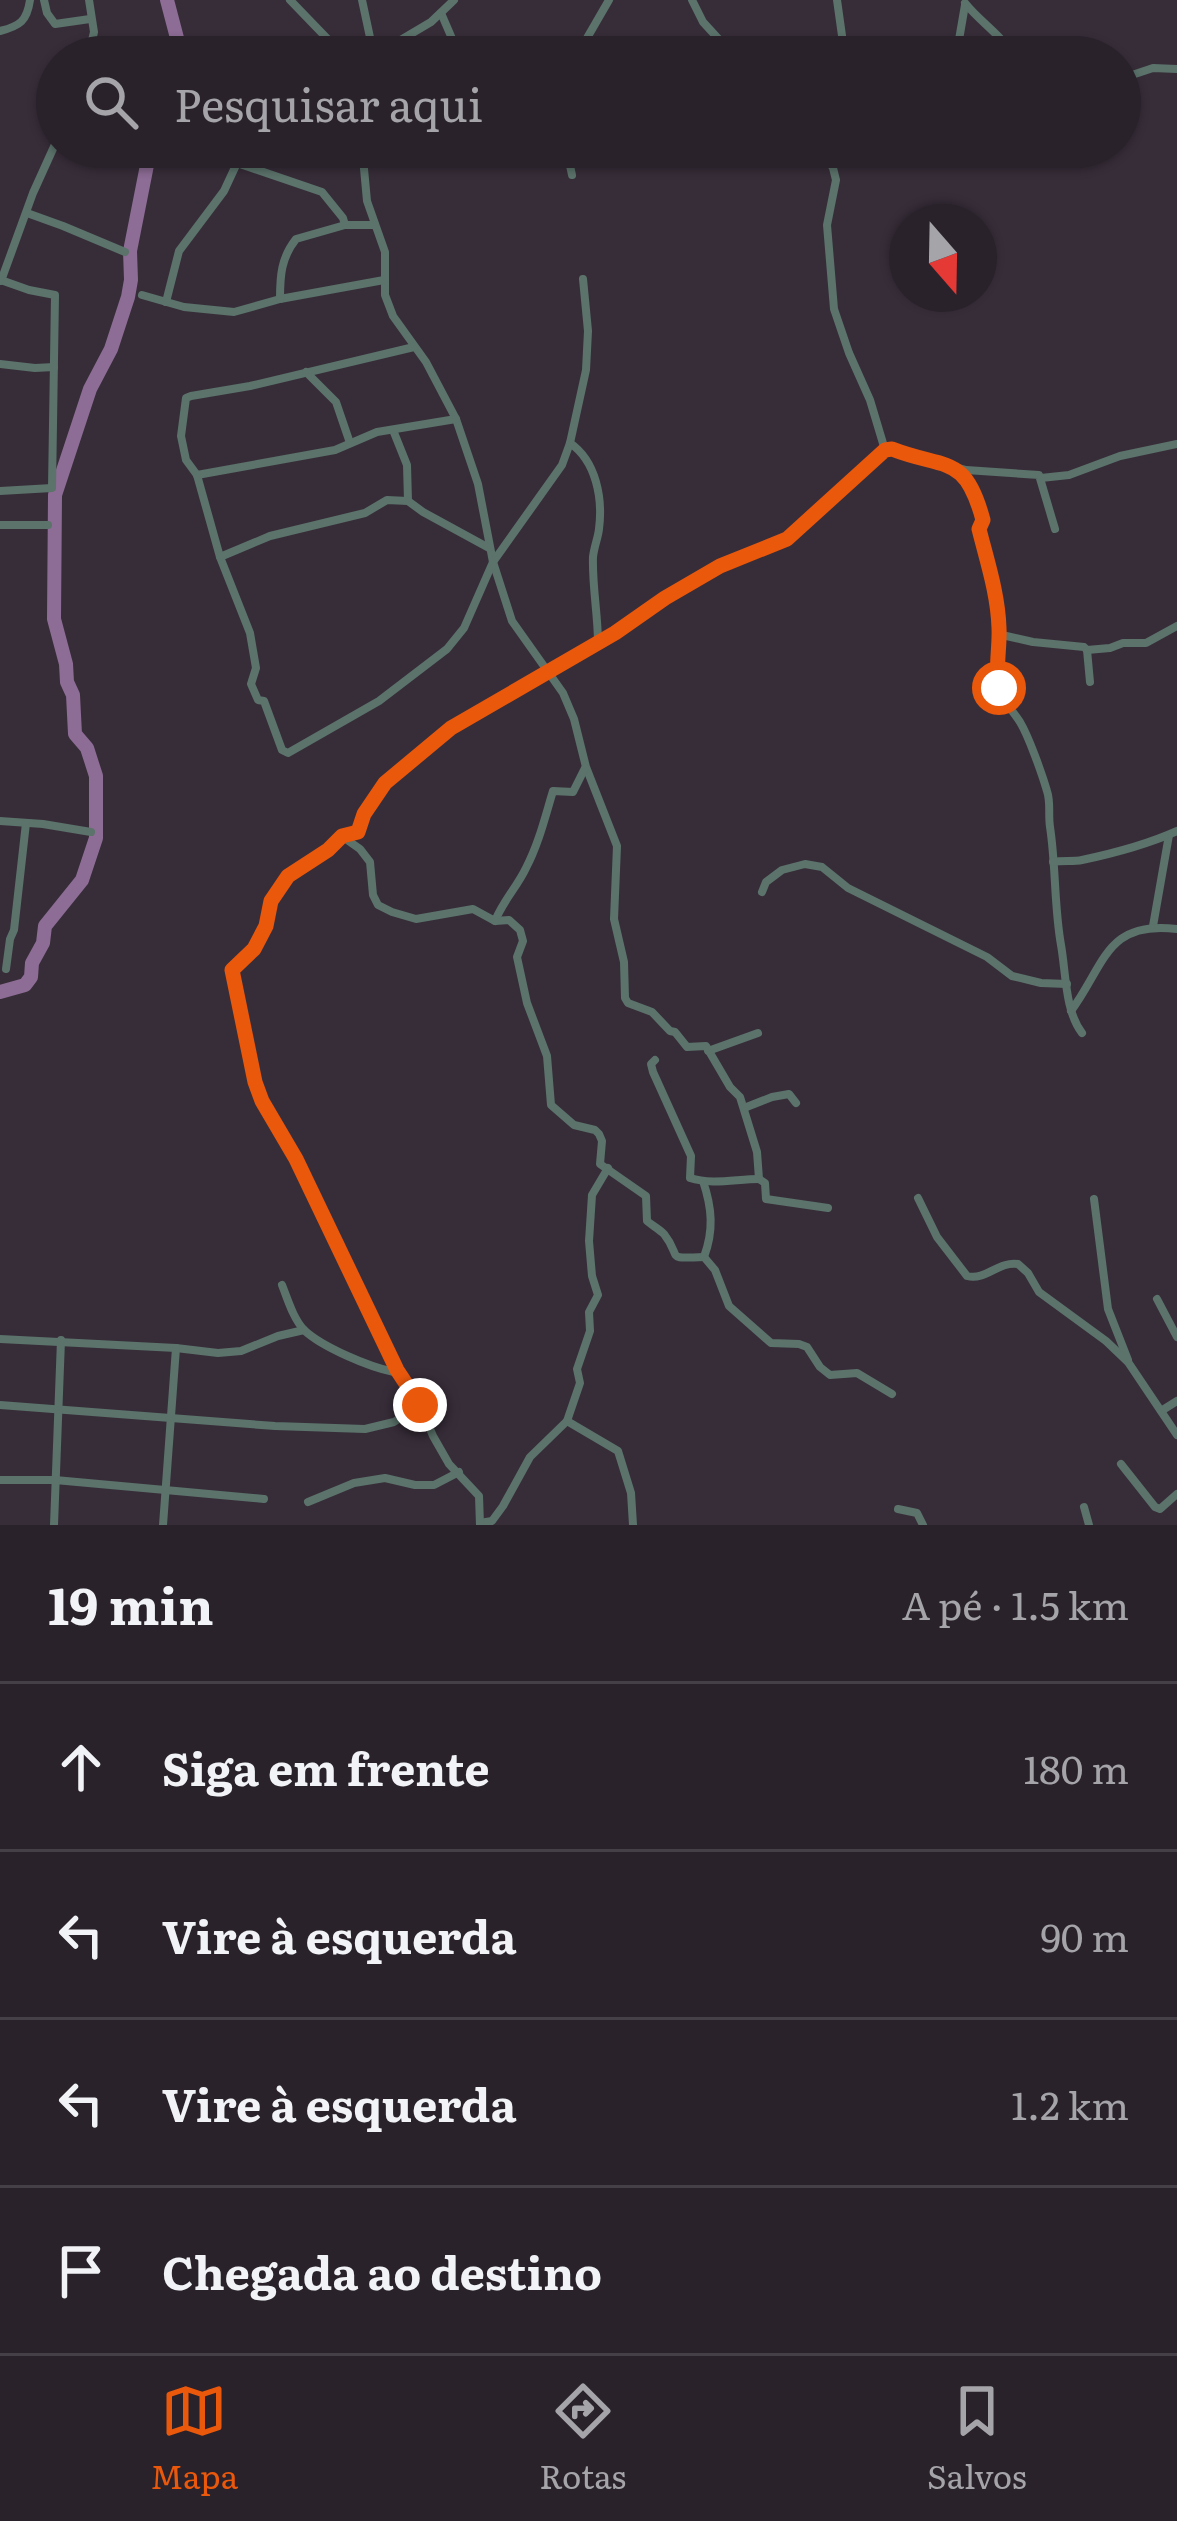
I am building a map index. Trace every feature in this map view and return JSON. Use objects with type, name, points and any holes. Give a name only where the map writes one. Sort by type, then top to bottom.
[{"type":"street","points":[[0,32],[24,22],[30,0]]},
{"type":"street","points":[[44,0],[55,24],[90,20]]},
{"type":"street","points":[[88,0],[93,36]]},
{"type":"street","points":[[290,0],[325,36]]},
{"type":"street","points":[[362,0],[370,36]]},
{"type":"street","points":[[409,36],[454,0]]},
{"type":"street","points":[[588,36],[609,0]]},
{"type":"street","points":[[692,0],[716,36]]},
{"type":"street","points":[[837,0],[842,36]]},
{"type":"street","points":[[959,36],[965,2]]},
{"type":"street","points":[[965,2],[998,36]]},
{"type":"street","points":[[441,13],[451,36]]},
{"type":"street","points":[[1141,72],[1177,69]]},
{"type":"street","points":[[0,490],[52,488],[55,295],[1,281],[44,168]]},
{"type":"street","points":[[166,302],[178,251],[224,191],[235,168]]},
{"type":"street","points":[[252,168],[322,192],[345,225]]},
{"type":"street","points":[[364,168],[367,200],[385,252],[384,280],[393,316],[426,362],[456,419],[478,484],[493,562],[512,621],[563,693],[616,846],[614,919],[624,962],[625,998],[652,1012],[687,1047],[705,1045],[730,1088],[740,1096],[757,1152],[759,1179]]},
{"type":"street","points":[[570,168],[572,175]]},
{"type":"street","points":[[832,168],[836,179],[827,225],[834,309],[885,450]]},
{"type":"street","points":[[27,213],[124,252]]},
{"type":"street","points":[[280,299],[283,260],[296,239],[345,225],[375,225]]},
{"type":"street","points":[[414,347],[186,398],[181,436],[185,460],[197,476],[220,557],[250,633],[256,668],[251,684],[258,700],[264,701],[282,750],[288,753],[379,701],[447,649],[464,628],[493,562],[562,465],[570,443],[586,370],[583,279]]},
{"type":"street","points":[[142,295],[218,313],[384,280]]},
{"type":"street","points":[[0,364],[54,367]]},
{"type":"street","points":[[306,372],[336,402],[350,443]]},
{"type":"street","points":[[197,476],[335,450],[377,432],[456,419]]},
{"type":"street","points":[[393,430],[407,465],[407,500]]},
{"type":"street","points":[[570,443],[589,463],[599,500],[593,560],[598,643]]},
{"type":"street","points":[[1041,478],[1069,475],[1120,456],[1177,444]]},
{"type":"street","points":[[608,1168],[592,1196],[589,1241],[598,1295],[589,1312],[590,1331],[577,1369],[580,1383],[567,1421],[530,1457],[492,1521],[480,1524],[479,1496],[449,1464],[433,1436],[296,1159],[262,1101],[232,970],[259,940],[271,901],[288,876],[342,836],[358,832],[385,783],[451,728],[720,566],[787,539],[885,450],[966,470],[1036,474],[1055,529]]},
{"type":"street","points":[[950,464],[968,480],[983,520],[979,529],[999,629],[999,688],[1022,725],[1047,790],[1056,916],[1071,1011],[1082,1034]]},
{"type":"street","points":[[220,557],[270,536],[364,513],[387,500],[407,500],[490,549]]},
{"type":"street","points":[[0,525],[48,525]]},
{"type":"street","points":[[999,629],[1002,635],[1087,650],[1146,643],[1177,626]]},
{"type":"street","points":[[1087,650],[1090,682]]},
{"type":"street","points":[[494,921],[530,862],[553,791],[572,792],[586,767]]},
{"type":"street","points":[[0,821],[91,832]]},
{"type":"street","points":[[6,969],[26,823]]},
{"type":"street","points":[[1053,862],[1118,853],[1173,833]]},
{"type":"street","points":[[1153,926],[1173,833]]},
{"type":"street","points":[[342,836],[370,862],[373,895],[392,912],[416,919],[473,909],[494,921],[509,920],[520,930],[523,941],[517,957],[527,1003],[547,1056],[551,1106],[574,1125],[599,1134],[600,1164],[646,1196],[647,1221],[664,1234],[673,1254],[704,1257]]},
{"type":"street","points":[[762,892],[766,882],[782,870],[805,864],[822,867],[848,888],[987,957],[1012,976],[1067,984]]},
{"type":"street","points":[[1071,1011],[1108,951],[1125,936],[1153,926],[1177,929]]},
{"type":"street","points":[[708,1051],[758,1033]]},
{"type":"street","points":[[655,1060],[653,1072],[691,1156],[690,1178],[696,1182],[759,1179],[765,1183],[768,1200],[828,1208]]},
{"type":"street","points":[[744,1108],[782,1094],[789,1094],[796,1103]]},
{"type":"street","points":[[704,1180],[713,1209],[704,1257]]},
{"type":"street","points":[[918,1198],[937,1237],[968,1276],[980,1277],[1000,1264],[1018,1264],[1039,1292],[1128,1362],[1177,1435]]},
{"type":"street","points":[[1094,1199],[1108,1309],[1128,1362]]},
{"type":"street","points":[[704,1257],[715,1270],[729,1306],[771,1343],[799,1344],[830,1375],[856,1373],[892,1394]]},
{"type":"street","points":[[282,1286],[304,1330],[367,1364],[397,1370]]},
{"type":"street","points":[[1157,1299],[1177,1336]]},
{"type":"street","points":[[0,1339],[218,1354],[304,1330]]},
{"type":"street","points":[[54,1525],[61,1340]]},
{"type":"street","points":[[163,1525],[176,1348]]},
{"type":"street","points":[[1161,1411],[1177,1401]]},
{"type":"street","points":[[0,1406],[365,1429],[394,1422],[420,1405]]},
{"type":"street","points":[[567,1421],[617,1451],[631,1493],[633,1525]]},
{"type":"street","points":[[1121,1464],[1155,1507],[1160,1509],[1177,1494]]},
{"type":"street","points":[[308,1502],[354,1483],[385,1478],[434,1485],[459,1472]]},
{"type":"street","points":[[0,1480],[55,1480],[264,1499]]},
{"type":"street","points":[[1084,1507],[1088,1525]]},
{"type":"street","points":[[898,1509],[917,1513],[923,1525]]},
{"type":"waterway","points":[[167,0],[176,36]]},
{"type":"waterway","points":[[0,992],[25,985],[31,977],[45,926],[82,880],[96,838],[96,776],[87,748],[75,734],[73,695],[54,619],[55,495],[90,389],[111,349],[128,297],[130,251],[146,168]]},
{"type":"route","points":[[420,1405],[397,1370],[255,1082],[232,970],[254,949],[266,926],[271,901],[288,876],[338,838],[358,832],[385,783],[451,728],[586,651],[720,566],[787,539],[885,450],[950,464],[972,488],[983,520],[979,529],[995,593],[999,688]]}]
